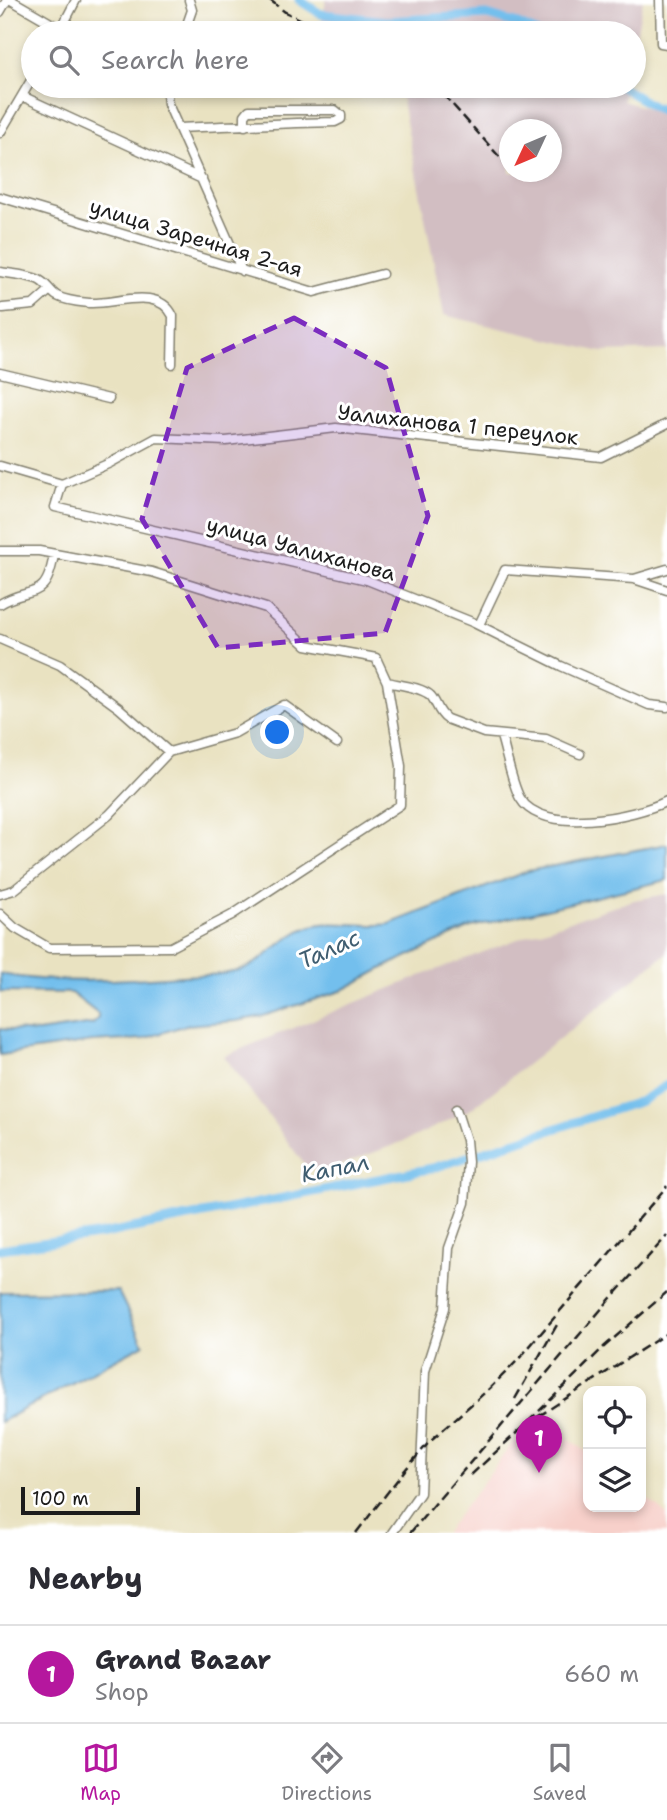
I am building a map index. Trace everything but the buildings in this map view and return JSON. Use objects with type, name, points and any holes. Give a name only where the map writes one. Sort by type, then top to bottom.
[{"type":"street","points":[[0,12],[9,0],[44,21]]},
{"type":"street","points":[[65,21],[76,0]]},
{"type":"street","points":[[188,21],[192,10],[189,0]]},
{"type":"street","points":[[660,0],[661,43],[667,44]]},
{"type":"street","points":[[0,133],[21,98]]},
{"type":"street","points":[[26,98],[202,179]]},
{"type":"street","points":[[167,98],[242,271]]},
{"type":"street","points":[[283,123],[284,109]]},
{"type":"street","points":[[180,128],[245,126],[283,123],[335,122],[341,115],[335,110],[249,110],[245,115],[245,126]]},
{"type":"street","name":"улица Заречная 2-ая","points":[[0,197],[314,292],[382,274]]},
{"type":"street","points":[[0,272],[37,279],[57,296],[68,300],[91,303],[132,298],[166,305],[173,316],[172,364]]},
{"type":"street","points":[[3,308],[33,305],[50,290]]},
{"type":"street","points":[[0,373],[110,399]]},
{"type":"street","name":"Уалиханова 1 переулок","points":[[62,484],[110,463],[156,438],[226,440],[336,428],[601,457],[667,424]]},
{"type":"street","points":[[0,466],[62,484]]},
{"type":"street","name":"улица Уалиханова","points":[[62,484],[55,507],[367,580],[479,625],[561,666],[649,705],[667,708]]},
{"type":"street","points":[[0,551],[39,551],[152,572],[266,608],[306,645],[376,658],[387,682],[401,766],[400,805],[232,915],[171,947],[49,948],[15,928],[0,914]]},
{"type":"street","points":[[0,604],[37,592],[51,576],[54,554]]},
{"type":"street","points":[[634,579],[667,569]]},
{"type":"street","points":[[479,625],[505,570],[634,579],[667,590]]},
{"type":"street","points":[[1,637],[60,665],[118,708],[169,752]]},
{"type":"street","points":[[387,682],[425,692],[432,698],[442,716],[484,733],[546,739],[580,754]]},
{"type":"street","points":[[0,894],[14,890],[109,815],[169,752],[235,733],[284,705],[337,743]]},
{"type":"street","points":[[501,736],[520,798],[531,809],[550,819],[574,820],[626,815],[667,801]]},
{"type":"street","points":[[392,1533],[420,1493],[425,1371],[445,1308],[449,1248],[465,1203],[468,1162],[466,1140],[456,1109]]},
{"type":"highlighted area","points":[[294,318],[386,368],[428,516],[385,633],[218,648],[142,519],[187,368]]},
{"type":"shaded area","points":[[326,0],[643,0],[639,21],[322,21]]},
{"type":"shaded area","points":[[401,98],[623,98],[623,101],[667,114],[667,350],[602,352],[444,315]]},
{"type":"shaded area","points":[[667,894],[667,953],[470,1110],[412,1138],[328,1170],[307,1168],[224,1056],[531,934],[634,900]]},
{"type":"shaded area","points":[[535,1413],[583,1449],[583,1512],[646,1512],[646,1497],[667,1515],[667,1533],[445,1533]]},
{"type":"water","name":"Талас","points":[[667,844],[667,880],[471,927],[389,965],[341,991],[263,1016],[186,1025],[143,1039],[92,1042],[0,1055],[0,1029],[38,1032],[93,1024],[98,1014],[71,993],[0,992],[0,974],[45,980],[91,981],[231,972],[254,964],[292,935],[309,927],[327,924],[389,924],[528,871]]},
{"type":"water","points":[[118,1291],[144,1344],[0,1422],[0,1292]]},
{"type":"waterway","points":[[299,0],[321,14],[387,21]]},
{"type":"waterway","points":[[387,21],[487,15],[508,21]]},
{"type":"waterway","points":[[639,98],[667,112]]},
{"type":"waterway","name":"Капал","points":[[0,1249],[103,1234],[433,1168],[641,1101],[667,1085]]},
{"type":"railway","points":[[270,0],[285,12],[304,21]]},
{"type":"railway","points":[[447,98],[499,156]]},
{"type":"railway","points":[[356,1533],[431,1440],[518,1360],[667,1186]]},
{"type":"railway","points":[[410,1533],[667,1236]]},
{"type":"railway","points":[[667,1292],[605,1346],[525,1425],[667,1333]]},
{"type":"railway","points":[[515,1399],[558,1323]]},
{"type":"railway","points":[[471,1475],[525,1425]]},
{"type":"place","name":"Grand Bazar","points":[[539,1473]]}]
